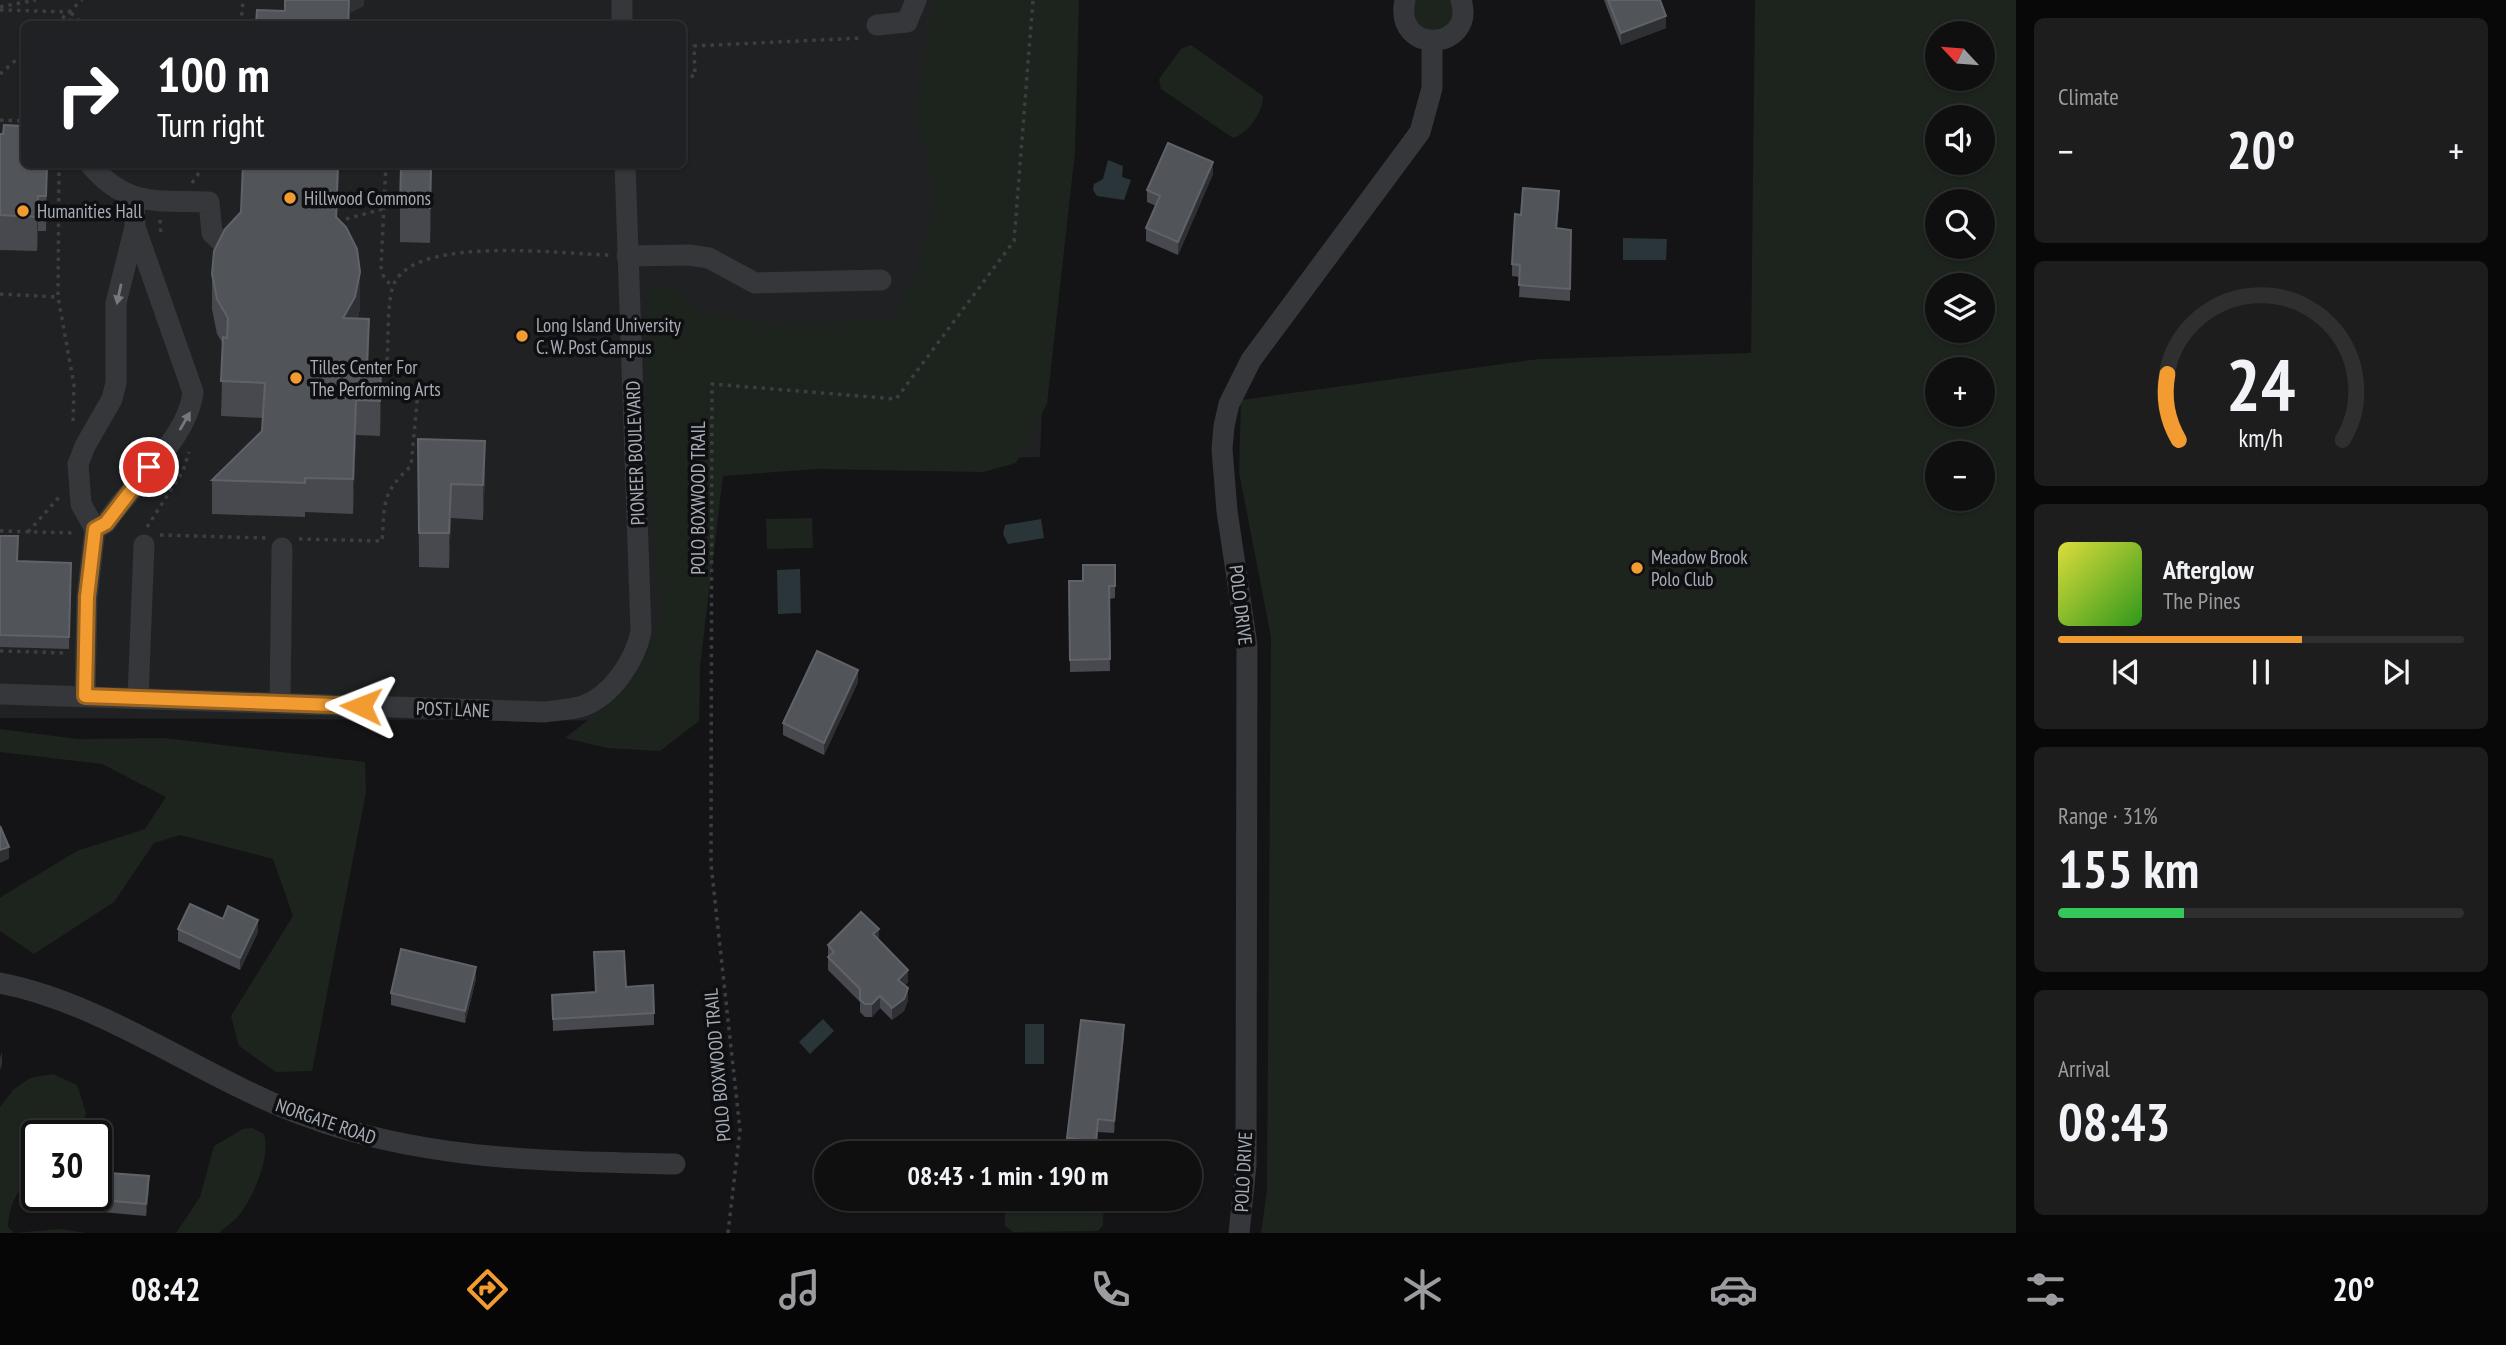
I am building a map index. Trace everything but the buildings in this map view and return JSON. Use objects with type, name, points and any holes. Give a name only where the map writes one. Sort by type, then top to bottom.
[{"type":"street","points":[[622,0],[622,21]]},
{"type":"street","points":[[871,31],[907,22],[916,0]]},
{"type":"street","points":[[1405,0],[1404,19],[1408,28],[1423,40],[1432,41],[1452,35],[1459,27],[1463,17],[1461,0]]},
{"type":"street","name":"POLO DRIVE","points":[[1240,1233],[1246,1166],[1247,645],[1227,511],[1222,449],[1224,426],[1229,404],[1251,360],[1420,132],[1432,88],[1432,41]]},
{"type":"street","points":[[93,168],[106,183],[134,199],[209,202],[212,233],[225,245]]},
{"type":"street","name":"PIONEER BOULEVARD","points":[[607,690],[629,665],[638,649],[641,632],[625,168]]},
{"type":"street","points":[[85,696],[87,597],[95,531],[81,504],[78,464],[85,446],[112,399],[116,383],[116,303],[135,228],[134,199]]},
{"type":"street","points":[[95,531],[106,523],[179,431],[191,411],[193,392],[135,228]]},
{"type":"street","points":[[627,256],[689,255],[709,258],[755,283],[881,280]]},
{"type":"street","points":[[138,698],[147,538]]},
{"type":"street","points":[[279,703],[282,542]]},
{"type":"street","name":"POST LANE","points":[[0,694],[545,712],[584,706],[607,690]]},
{"type":"street","name":"NORGATE ROAD","points":[[0,983],[60,1000],[268,1101],[360,1136],[422,1149],[497,1158],[675,1164]]},
{"type":"path","points":[[0,8],[36,0]]},
{"type":"path","points":[[60,21],[82,0]]},
{"type":"path","points":[[241,21],[243,0]]},
{"type":"path","name":"POLO BOXWOOD TRAIL","points":[[728,1233],[740,1130],[711,864],[712,384],[896,398],[1014,240],[1033,0]]},
{"type":"path","points":[[0,8],[71,12],[79,21]]},
{"type":"path","points":[[70,21],[71,12]]},
{"type":"path","points":[[686,77],[695,76],[694,46],[871,31]]},
{"type":"path","points":[[0,74],[21,55]]},
{"type":"path","points":[[0,121],[21,121]]},
{"type":"path","points":[[60,168],[58,297],[74,385],[71,431]]},
{"type":"path","points":[[386,168],[381,267],[384,278],[393,287]]},
{"type":"path","points":[[346,219],[383,209]]},
{"type":"path","points":[[387,360],[393,287],[406,269],[441,253],[480,251],[627,256]]},
{"type":"path","points":[[0,294],[58,297]]},
{"type":"path","points":[[190,447],[183,471],[147,538],[282,542],[382,541],[385,496],[411,466],[419,382]]},
{"type":"path","points":[[61,483],[64,507]]},
{"type":"path","points":[[28,532],[61,495]]},
{"type":"path","points":[[68,520],[71,533]]},
{"type":"path","points":[[0,531],[95,531]]},
{"type":"path","points":[[0,651],[73,654]]},
{"type":"shaded area","name":"Long Island University C. W. Post Campus","points":[[0,0],[1066,0],[1050,214],[1040,457],[703,465],[699,721],[0,718]]},
{"type":"shaded area","points":[[933,0],[1079,0],[1075,152],[1047,404],[1016,463],[983,472],[817,469],[723,476],[700,666],[699,721],[660,751],[607,748],[565,738],[629,688],[661,623],[648,454],[648,292],[675,283],[699,313],[774,324],[894,320],[919,270],[935,194],[917,110]]},
{"type":"shaded area","points":[[1410,0],[1457,0],[1457,23],[1420,35]]},
{"type":"shaded area","name":"Meadow Brook Polo Club","points":[[1755,0],[2016,0],[2016,1233],[1261,1233],[1267,1190],[1271,637],[1239,472],[1241,400],[1539,359],[1751,353]]},
{"type":"shaded area","points":[[1191,45],[1263,96],[1258,115],[1238,136],[1233,138],[1161,89],[1159,79],[1181,49]]},
{"type":"shaded area","points":[[1108,160],[1123,166],[1122,177],[1131,180],[1124,200],[1097,196],[1093,190],[1094,184],[1103,179]]},
{"type":"shaded area","points":[[1623,238],[1667,239],[1666,260],[1623,260]]},
{"type":"shaded area","points":[[812,518],[813,548],[767,549],[766,519]]},
{"type":"shaded area","points":[[1041,519],[1044,538],[1008,544],[1003,534],[1005,525]]},
{"type":"shaded area","points":[[800,569],[801,613],[778,614],[777,570]]},
{"type":"shaded area","points":[[0,729],[78,739],[165,738],[365,762],[366,792],[312,1071],[276,1072],[239,1046],[231,1016],[293,916],[273,859],[180,835],[154,843],[114,902],[34,954],[0,931],[0,898],[77,851],[145,829],[166,797],[102,764],[0,752]]},
{"type":"shaded area","points":[[823,1019],[834,1031],[810,1054],[799,1042]]},
{"type":"shaded area","points":[[1025,1024],[1044,1024],[1044,1064],[1025,1064]]},
{"type":"shaded area","points":[[53,1074],[77,1085],[86,1113],[84,1120],[21,1120],[21,1189],[12,1204],[8,1227],[14,1233],[0,1233],[0,1107],[13,1090],[30,1078]]},
{"type":"shaded area","points":[[252,1128],[264,1134],[265,1154],[256,1186],[240,1214],[219,1233],[176,1233],[200,1197],[214,1146],[243,1129]]},
{"type":"shaded area","points":[[1005,1211],[1104,1211],[1103,1225],[1098,1231],[1013,1232],[1005,1226]]},
{"type":"shaded area","points":[[60,1229],[87,1233],[14,1233]]},
{"type":"place","name":"Hillwood Commons","points":[[290,198]]},
{"type":"place","name":"Humanities Hall","points":[[23,211]]},
{"type":"place","name":"Long Island University C. W. Post Campus","points":[[522,336]]},
{"type":"place","name":"Tilles Center For The Performing Arts","points":[[296,378]]},
{"type":"place","name":"Meadow Brook Polo Club","points":[[1637,568]]},
{"type":"route","points":[[149,467],[118,503],[106,523],[95,529],[87,597],[85,696],[361,706]]}]
